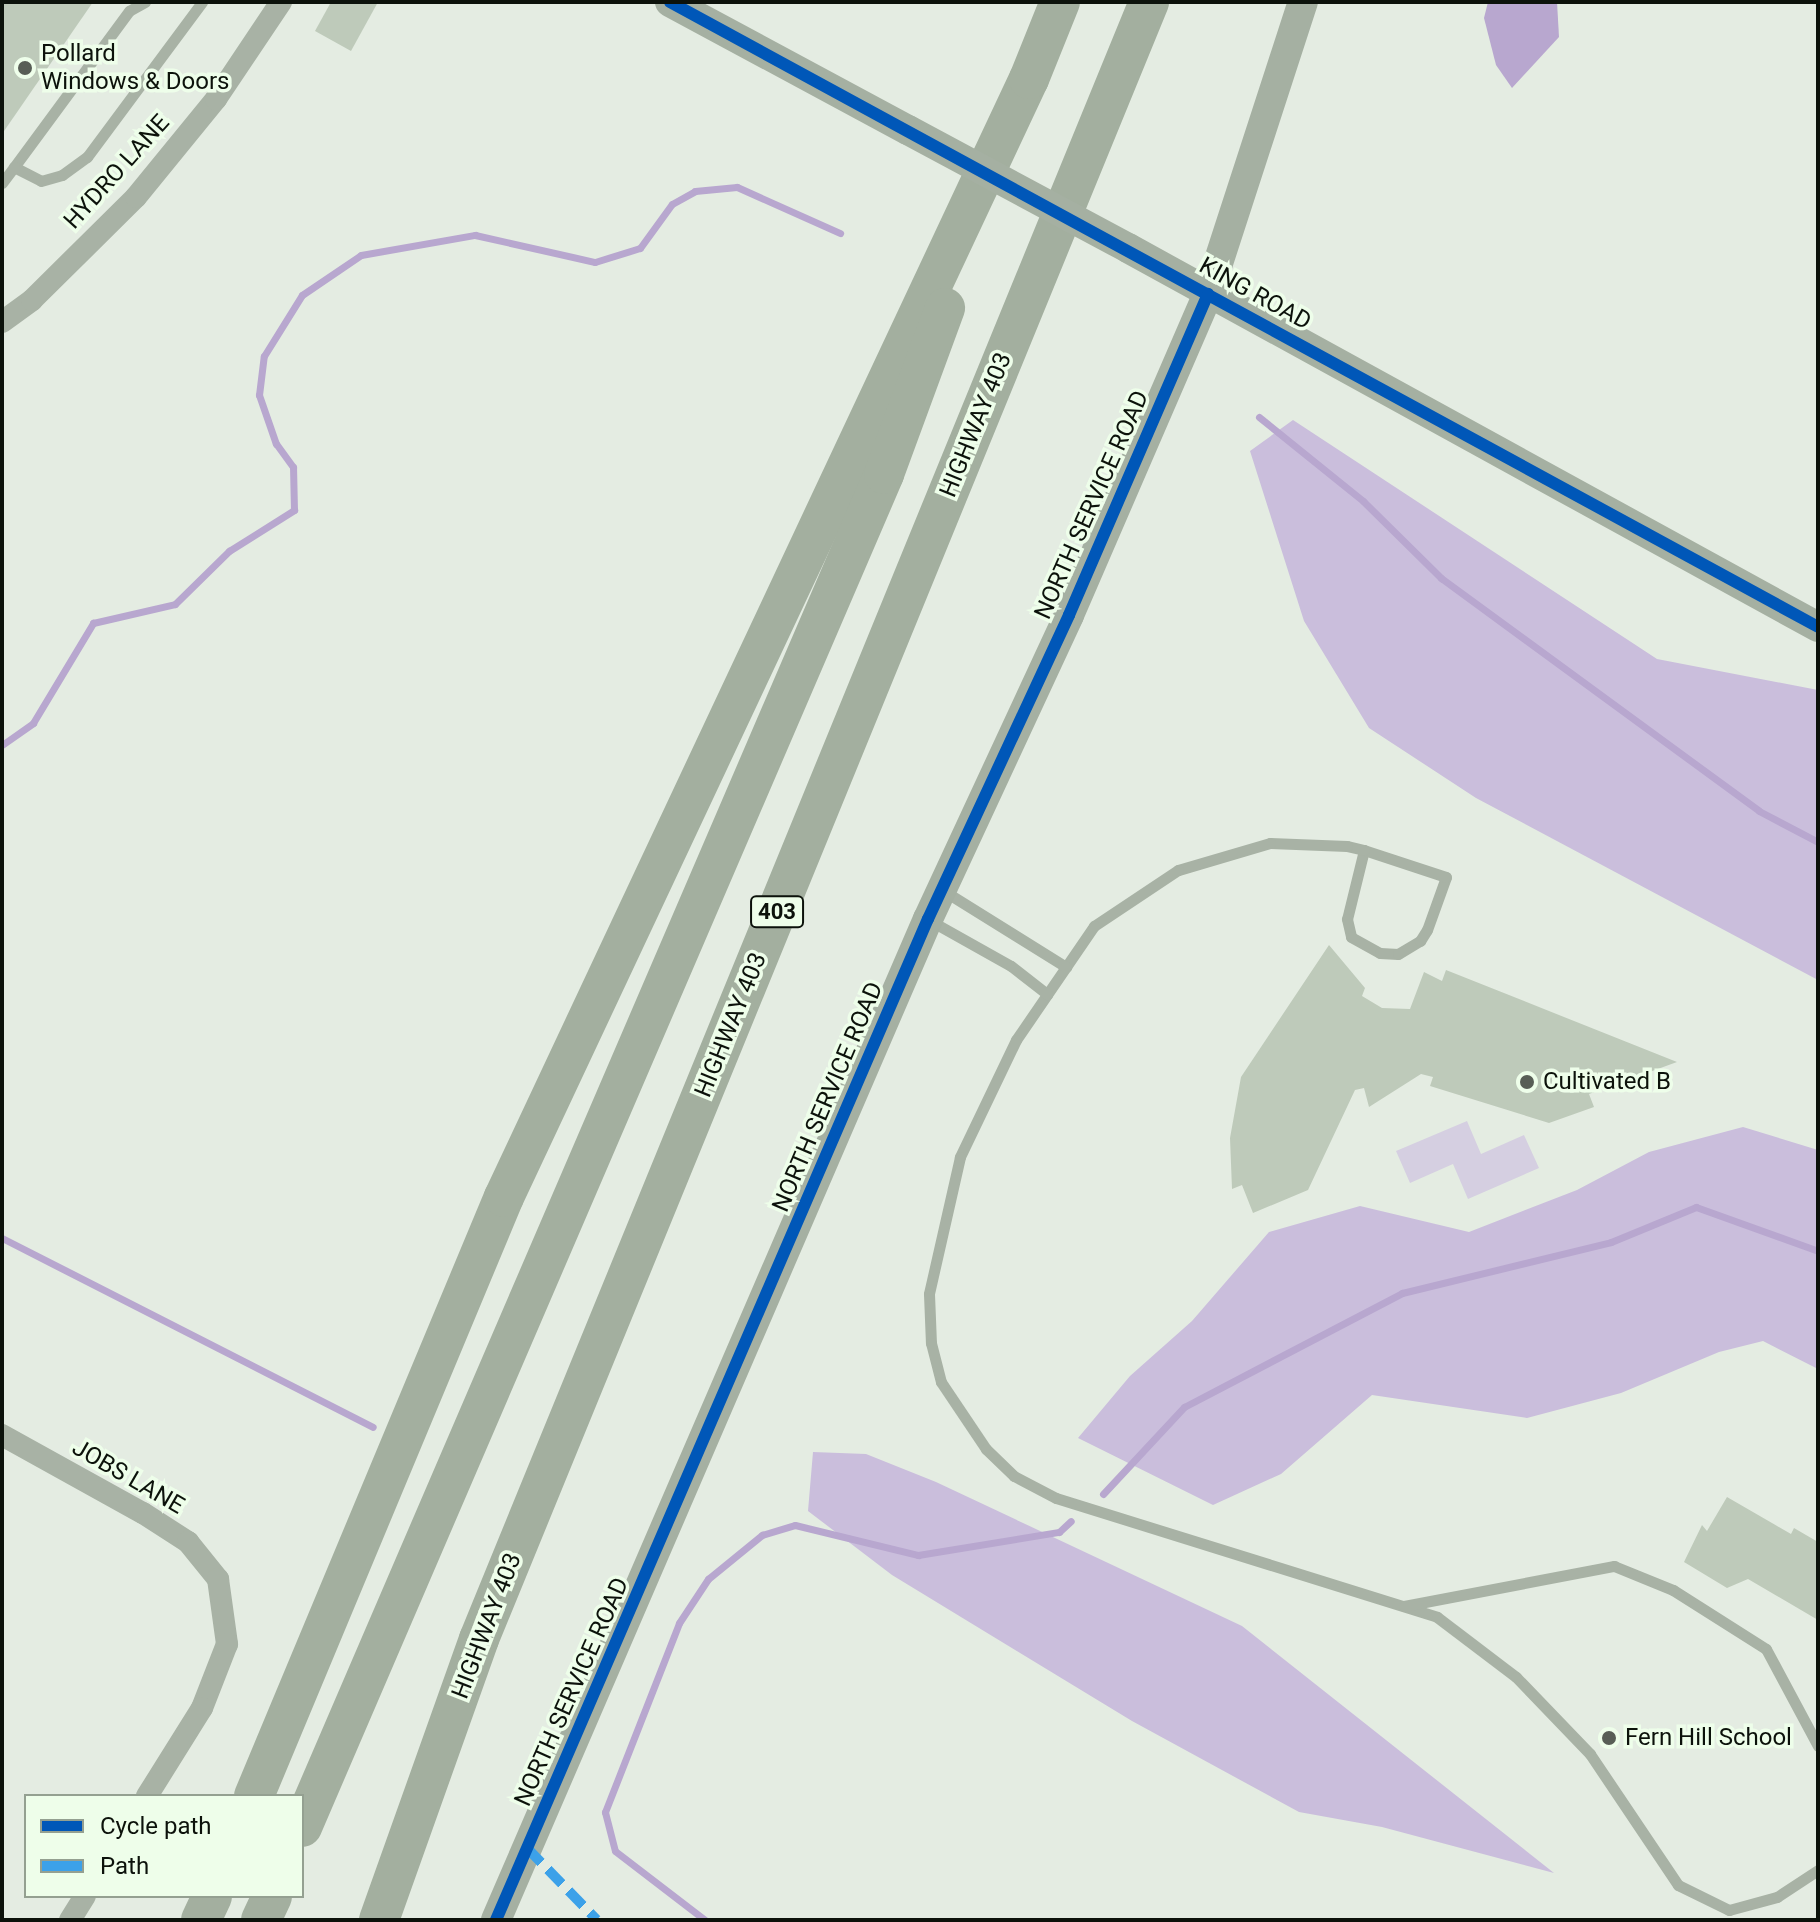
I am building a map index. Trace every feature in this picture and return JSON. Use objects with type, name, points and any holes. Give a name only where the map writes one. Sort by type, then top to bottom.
[{"type":"highway","points":[[304,1822],[884,474],[1060,2]]},
{"type":"highway","name":"HIGHWAY 403","points":[[379,1920],[479,1639],[1149,2]]},
{"type":"highway","points":[[255,1794],[504,1197],[1029,79]]},
{"type":"highway","points":[[369,1920],[414,1825]]},
{"type":"highway","points":[[201,1920],[211,1898]]},
{"type":"highway","points":[[261,1920],[271,1898]]},
{"type":"street","name":"HYDRO LANE","points":[[2,322],[32,300],[136,197],[216,99],[281,2]]},
{"type":"street","name":"KING ROAD","points":[[670,2],[1128,248],[1818,627]]},
{"type":"street","name":"NORTH SERVICE ROAD","points":[[496,1920],[928,919],[1208,294],[1303,2]]},
{"type":"street","name":"JOBS LANE","points":[[2,1435],[166,1527],[188,1542],[218,1579],[227,1644],[202,1708],[148,1794]]},
{"type":"street","points":[[70,1920],[84,1898]]},
{"type":"lane","points":[[2,183],[129,11],[145,2]]},
{"type":"lane","points":[[14,167],[41,181],[62,175],[87,157],[202,2]]},
{"type":"lane","points":[[1364,850],[1347,919],[1351,937],[1380,953],[1398,954],[1420,941],[1427,930],[1446,877],[1364,850],[1270,843],[1178,870],[1094,926],[1047,994],[982,1105],[943,1215],[929,1294],[931,1343],[941,1382],[963,1421],[1014,1476],[1056,1498],[1437,1617],[1516,1677],[1590,1754],[1678,1885],[1729,1910],[1777,1897],[1818,1870]]},
{"type":"lane","points":[[942,889],[1066,967]]},
{"type":"lane","points":[[928,919],[1011,966],[1047,994]]},
{"type":"lane","points":[[1404,1607],[1614,1566],[1673,1590],[1766,1649],[1818,1746]]},
{"type":"shaded area","points":[[1488,2],[1557,2],[1559,37],[1512,88],[1496,65],[1484,18]]},
{"type":"shaded area","points":[[1293,420],[1657,659],[1818,690],[1818,980],[1476,798],[1369,728],[1304,621],[1250,451]]},
{"type":"shaded area","points":[[1467,1121],[1481,1154],[1524,1135],[1539,1168],[1468,1199],[1453,1164],[1410,1183],[1396,1151]]},
{"type":"shaded area","points":[[1743,1127],[1818,1150],[1818,1369],[1763,1341],[1719,1352],[1621,1393],[1527,1418],[1372,1395],[1281,1474],[1213,1505],[1078,1438],[1130,1376],[1192,1321],[1269,1232],[1360,1206],[1469,1232],[1577,1190],[1649,1152]]},
{"type":"shaded area","points":[[813,1452],[866,1454],[936,1482],[1242,1626],[1554,1873],[1382,1827],[1299,1812],[1132,1721],[892,1575],[808,1511]]},
{"type":"building","name":"Pollard Windows & Doors","points":[[2,2],[93,2],[2,134]]},
{"type":"building","points":[[331,2],[378,2],[351,51],[315,31]]},
{"type":"building","name":"Cultivated B","points":[[1329,945],[1365,988],[1362,996],[1382,1008],[1410,1009],[1424,972],[1442,981],[1446,970],[1677,1062],[1589,1094],[1594,1107],[1549,1123],[1430,1086],[1433,1077],[1421,1074],[1369,1107],[1364,1088],[1355,1090],[1308,1190],[1253,1213],[1242,1185],[1232,1189],[1230,1138],[1241,1077]]},
{"type":"building","points":[[1727,1497],[1791,1534],[1794,1528],[1818,1542],[1818,1620],[1748,1579],[1727,1588],[1684,1562],[1702,1525],[1707,1531]]},
{"type":"waterway","points":[[2,745],[33,723],[93,623],[175,604],[229,551],[294,510],[293,467],[276,444],[259,395],[264,356],[302,295],[361,255],[475,235],[595,262],[640,248],[672,204],[695,191],[737,187],[840,233]]},
{"type":"waterway","points":[[1259,417],[1363,501],[1441,578],[1759,811],[1818,842]]},
{"type":"waterway","points":[[1103,1494],[1184,1407],[1402,1293],[1611,1242],[1696,1207],[1818,1251]]},
{"type":"waterway","points":[[2,1238],[373,1427]]},
{"type":"waterway","points":[[705,1920],[615,1851],[605,1812],[679,1623],[708,1579],[762,1535],[795,1525],[918,1555],[1059,1532],[1071,1521]]},
{"type":"marked path","points":[[527,1848],[597,1920]]},
{"type":"cycle path","points":[[670,2],[1818,627]]},
{"type":"cycle path","points":[[496,1920],[928,919],[1069,615],[1208,294]]},
{"type":"place","name":"Pollard Windows & Doors","points":[[25,68]]},
{"type":"place","name":"Cultivated B","points":[[1527,1082]]},
{"type":"place","name":"Fern Hill School","points":[[1609,1738]]}]
